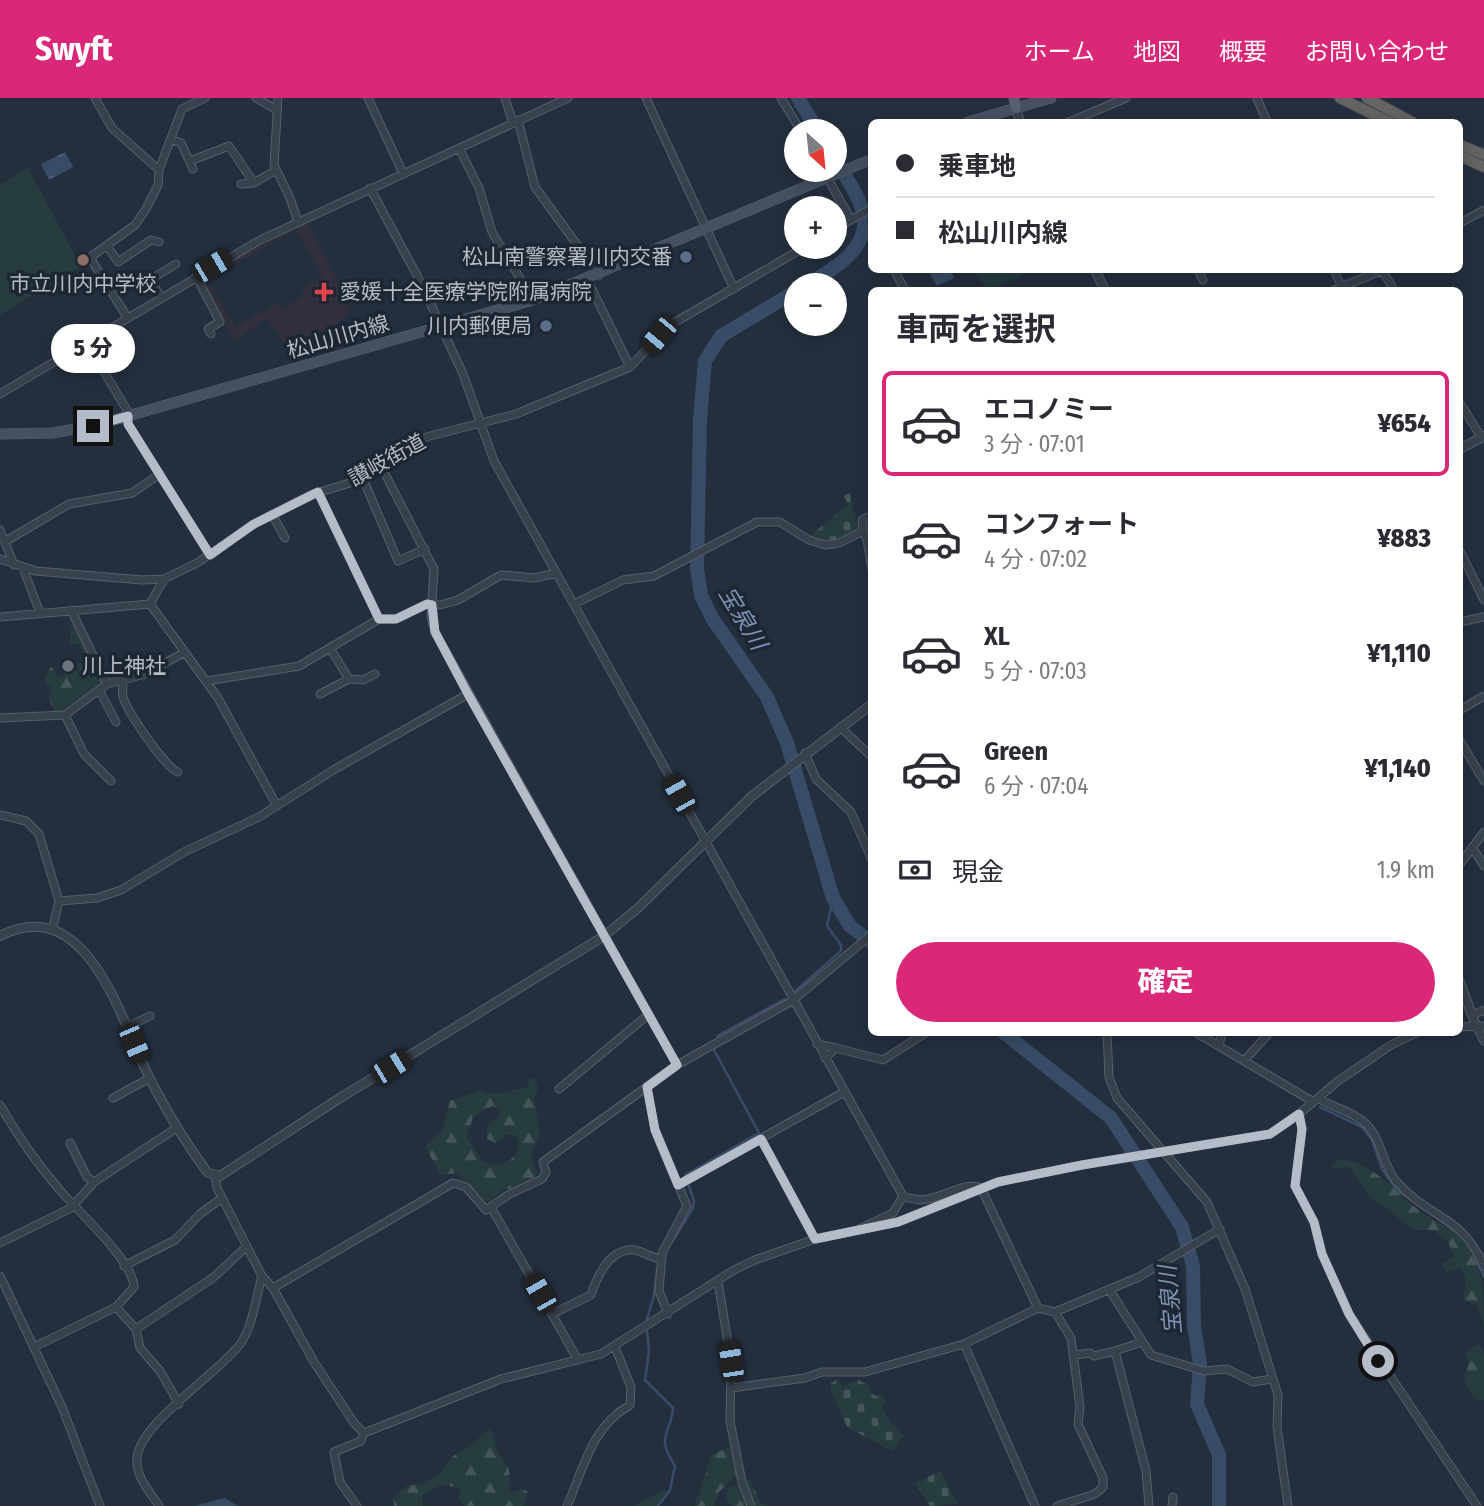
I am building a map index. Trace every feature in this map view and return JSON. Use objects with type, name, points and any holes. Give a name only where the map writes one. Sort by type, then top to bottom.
[{"type":"highway","points":[[1340,98],[1383,119]]},
{"type":"highway","points":[[1367,98],[1406,119]]},
{"type":"highway","points":[[1463,146],[1484,155]]},
{"type":"highway","points":[[1463,157],[1484,167]]},
{"type":"main road","points":[[975,119],[1015,103],[1051,98]]},
{"type":"main road","name":"松山川内線","points":[[847,170],[868,161]]},
{"type":"main road","name":"松山川内線","points":[[0,434],[62,432],[128,416],[533,300],[706,230],[811,182]]},
{"type":"street","points":[[95,98],[119,136],[159,170]]},
{"type":"street","points":[[127,317],[92,261],[95,253],[141,218],[156,193],[159,170],[182,109],[205,98]]},
{"type":"street","points":[[256,98],[277,110]]},
{"type":"street","points":[[278,98],[273,158],[298,222]]},
{"type":"street","points":[[368,98],[403,173]]},
{"type":"street","points":[[505,98],[516,122],[535,187],[599,275]]},
{"type":"street","points":[[0,394],[196,276],[298,222],[568,98]]},
{"type":"street","points":[[646,98],[734,289]]},
{"type":"street","points":[[781,98],[794,119]]},
{"type":"street","points":[[1076,119],[1126,98]]},
{"type":"street","points":[[1257,98],[1267,119]]},
{"type":"street","points":[[172,140],[181,143],[191,165],[226,146],[232,147],[241,154],[254,183]]},
{"type":"street","points":[[459,148],[479,188],[492,232],[533,300]]},
{"type":"street","points":[[241,184],[254,183],[276,170]]},
{"type":"street","points":[[832,182],[852,219]]},
{"type":"street","points":[[370,188],[463,374],[494,461],[903,1196],[924,1201],[972,1186],[981,1188]]},
{"type":"street","points":[[1463,221],[1484,210]]},
{"type":"street","points":[[847,222],[868,212]]},
{"type":"street","points":[[107,246],[118,262],[151,240],[159,243]]},
{"type":"street","name":"讃岐街道","points":[[163,579],[210,555],[272,514],[318,492],[363,479],[426,437],[516,414],[631,367],[670,325],[785,259]]},
{"type":"street","points":[[161,297],[153,278],[176,264]]},
{"type":"street","points":[[1200,273],[1203,280]]},
{"type":"street","points":[[1344,287],[1375,273]]},
{"type":"street","points":[[196,276],[210,311],[220,322],[208,329],[211,334]]},
{"type":"street","points":[[587,279],[631,367]]},
{"type":"street","points":[[86,342],[128,416],[128,424],[210,555]]},
{"type":"street","points":[[1463,407],[1483,437],[1463,447]]},
{"type":"street","points":[[382,468],[434,569],[432,605],[435,632],[677,1065]]},
{"type":"street","points":[[6,541],[69,504],[132,493],[160,474]]},
{"type":"street","points":[[363,479],[398,561],[425,549]]},
{"type":"street","points":[[318,492],[379,619]]},
{"type":"street","points":[[272,514],[285,538]]},
{"type":"street","points":[[868,517],[862,520],[868,546]]},
{"type":"street","points":[[574,604],[623,580],[654,576],[757,522],[780,522],[809,541],[825,545],[839,544],[863,531]]},
{"type":"street","points":[[0,530],[14,565]]},
{"type":"street","points":[[1463,557],[1484,600]]},
{"type":"street","points":[[0,559],[23,568],[142,580],[163,579]]},
{"type":"street","points":[[23,568],[40,613]]},
{"type":"street","points":[[206,681],[299,666],[379,619],[396,619],[427,604],[458,600],[502,575],[535,579],[556,573]]},
{"type":"street","points":[[150,604],[163,579]]},
{"type":"street","points":[[0,617],[150,604]]},
{"type":"street","points":[[150,604],[206,681],[250,752],[277,806]]},
{"type":"street","points":[[71,610],[107,684]]},
{"type":"street","points":[[1463,621],[1484,617]]},
{"type":"street","points":[[330,648],[349,679]]},
{"type":"street","points":[[0,718],[65,715],[107,684],[145,674],[185,652]]},
{"type":"street","points":[[320,694],[349,679],[363,680],[375,674]]},
{"type":"street","points":[[123,680],[122,695],[130,710],[167,764],[178,772]]},
{"type":"street","points":[[99,690],[116,722]]},
{"type":"street","points":[[60,901],[115,893],[184,852],[277,806],[335,769],[468,694]]},
{"type":"street","points":[[1463,708],[1484,696]]},
{"type":"street","points":[[215,1176],[228,1173],[350,1092],[604,936],[638,908],[704,841],[786,767],[868,707]]},
{"type":"street","points":[[65,715],[85,754],[111,781]]},
{"type":"street","points":[[840,727],[868,753]]},
{"type":"street","points":[[1463,746],[1484,781]]},
{"type":"street","points":[[803,755],[816,779],[851,812],[868,851]]},
{"type":"street","points":[[0,815],[26,821],[35,828],[60,901],[53,928]]},
{"type":"street","points":[[1463,860],[1484,832]]},
{"type":"street","points":[[1472,847],[1484,866]]},
{"type":"street","points":[[0,936],[20,928],[53,928],[81,947],[109,990],[150,1078],[178,1127],[204,1168],[215,1176],[222,1198],[262,1276],[273,1288],[314,1362],[354,1423],[364,1433]]},
{"type":"street","points":[[492,1209],[508,1195],[542,1179],[545,1172],[543,1162],[677,1065],[792,1000],[868,937]]},
{"type":"street","points":[[1463,990],[1484,1041]]},
{"type":"street","points":[[1473,1015],[1484,1010]]},
{"type":"street","points":[[559,1089],[649,1014]]},
{"type":"street","points":[[127,1027],[150,1016]]},
{"type":"street","points":[[817,1044],[883,1060],[921,1036]]},
{"type":"street","points":[[1107,1036],[1109,1077],[1117,1098],[1203,1196],[1245,1289],[1278,1395],[1277,1427],[1288,1506]]},
{"type":"street","points":[[1202,1036],[1315,1100],[1369,1126],[1392,1176],[1418,1202],[1461,1229],[1474,1244],[1484,1267]]},
{"type":"street","points":[[1219,1046],[1221,1036]]},
{"type":"street","points":[[1244,1061],[1266,1036]]},
{"type":"street","points":[[358,1506],[340,1482],[334,1452],[361,1441],[364,1433],[501,1379],[578,1360],[615,1347],[755,1259],[815,1239],[898,1222],[981,1188],[1132,1157],[1270,1134],[1391,1045],[1410,1036]]},
{"type":"street","points":[[825,1058],[836,1048]]},
{"type":"street","points":[[113,1098],[150,1078]]},
{"type":"street","points":[[647,1087],[655,1130],[678,1185],[685,1211],[664,1247],[662,1259],[659,1291],[668,1314]]},
{"type":"street","points":[[678,1185],[844,1092]]},
{"type":"street","points":[[0,1105],[54,1183],[75,1204],[124,1266],[134,1287],[116,1307],[34,1347]]},
{"type":"street","points":[[1299,1114],[1302,1129],[1295,1186],[1314,1222],[1322,1254],[1349,1314],[1477,1506]]},
{"type":"street","points":[[0,1243],[75,1204],[94,1182],[178,1127]]},
{"type":"street","points":[[761,1139],[815,1239]]},
{"type":"street","points":[[70,1143],[87,1177],[94,1182]]},
{"type":"street","points":[[273,1288],[453,1183],[461,1184],[481,1205],[492,1209],[578,1360]]},
{"type":"street","points":[[981,1188],[1038,1308]]},
{"type":"street","points":[[853,1232],[893,1213],[903,1196]]},
{"type":"street","points":[[124,1266],[174,1240],[200,1214],[222,1198]]},
{"type":"street","points":[[731,1388],[805,1378],[822,1372],[865,1372],[964,1344],[1038,1308],[1055,1312],[1110,1291],[1220,1229]]},
{"type":"street","points":[[136,1329],[214,1277],[247,1246]]},
{"type":"street","points":[[552,1314],[591,1295],[601,1269],[615,1257],[635,1250],[662,1259]]},
{"type":"street","points":[[0,1276],[62,1407],[100,1506]]},
{"type":"street","points":[[159,1506],[141,1478],[137,1454],[144,1438],[243,1340],[262,1276]]},
{"type":"street","points":[[718,1282],[731,1361],[730,1421],[742,1482],[751,1506]]},
{"type":"street","points":[[1110,1291],[1153,1356],[1200,1370],[1227,1369],[1253,1382],[1272,1379]]},
{"type":"street","points":[[116,1307],[136,1329],[139,1348],[160,1371],[179,1404]]},
{"type":"street","points":[[1055,1312],[1066,1325],[1074,1355],[1080,1406],[1078,1424],[1102,1478],[1103,1487],[1095,1494],[1057,1506]]},
{"type":"street","points":[[1074,1355],[1090,1353],[1094,1356],[1142,1342]]},
{"type":"street","points":[[964,1344],[1035,1506]]},
{"type":"street","points":[[567,1506],[598,1433],[610,1418],[630,1405],[631,1387],[615,1347]]},
{"type":"street","points":[[1115,1351],[1146,1471],[1149,1506]]},
{"type":"street","points":[[1172,1506],[1173,1497]]},
{"type":"shaded area","name":"愛媛十全医療学院附属病院","points":[[307,222],[346,297],[350,312],[335,324],[343,347],[295,360],[267,318],[234,342],[205,281],[208,274],[247,251]],"holes":[[[295,230],[323,276],[301,289],[305,295],[281,309],[277,303],[236,327],[207,280]]]},
{"type":"green space","points":[[28,168],[81,266],[0,315],[0,185]]},
{"type":"green space","points":[[975,273],[1027,273],[996,287],[987,287]]},
{"type":"green space","points":[[850,492],[858,530],[829,542],[811,535],[848,505],[844,496]]},
{"type":"green space","points":[[71,625],[76,625],[103,682],[64,712],[55,713],[49,698],[52,689],[44,680],[50,668],[53,667],[57,677],[78,670],[77,665],[86,660],[79,644],[70,644]]},
{"type":"green space","points":[[530,1079],[535,1079],[538,1088],[534,1098],[540,1132],[531,1156],[537,1172],[534,1179],[514,1189],[504,1189],[490,1201],[484,1200],[457,1173],[441,1175],[425,1146],[442,1130],[450,1101],[480,1090],[497,1093],[527,1088]],"holes":[[[492,1106],[499,1109],[500,1116],[487,1125],[487,1139],[496,1143],[507,1134],[514,1135],[519,1142],[518,1149],[507,1162],[483,1162],[467,1137],[473,1117]]]},
{"type":"green space","points":[[1344,1159],[1366,1167],[1422,1213],[1455,1232],[1466,1242],[1475,1257],[1481,1276],[1484,1326],[1477,1305],[1463,1300],[1466,1280],[1461,1268],[1447,1272],[1442,1267],[1441,1264],[1454,1256],[1448,1242],[1434,1230],[1414,1230],[1370,1196],[1349,1167],[1330,1168],[1337,1160]]},
{"type":"green space","points":[[1479,1344],[1484,1354],[1484,1399],[1480,1401],[1474,1398],[1464,1379],[1469,1362],[1465,1353]]},
{"type":"green space","points":[[838,1379],[842,1387],[859,1380],[871,1387],[870,1393],[877,1396],[882,1394],[886,1401],[881,1405],[891,1423],[904,1436],[892,1451],[847,1427],[831,1390],[831,1383]]},
{"type":"green space","points":[[487,1430],[492,1431],[497,1450],[509,1469],[510,1493],[523,1489],[528,1492],[523,1506],[464,1506],[458,1499],[461,1492],[459,1487],[440,1485],[422,1496],[423,1506],[394,1506],[393,1498],[407,1486],[424,1483],[439,1474],[452,1457],[475,1442]]},
{"type":"green space","points":[[731,1447],[737,1474],[719,1492],[714,1506],[695,1506],[712,1454]]},
{"type":"green space","points":[[941,1471],[957,1504],[930,1506],[915,1483]]},
{"type":"green space","points":[[750,1480],[761,1503],[766,1506],[732,1506],[726,1500],[728,1488]]},
{"type":"green space","points":[[664,1490],[667,1494],[657,1506],[635,1506]]},
{"type":"water","points":[[65,152],[73,167],[49,180],[41,164]]},
{"type":"water","points":[[930,273],[952,273],[954,278],[937,286]]},
{"type":"water","points":[[224,1498],[238,1506],[195,1506]]},
{"type":"waterway","name":"宝泉川","points":[[798,98],[811,119]]},
{"type":"waterway","name":"宝泉川","points":[[827,273],[853,250],[864,230],[863,210],[847,179]]},
{"type":"waterway","name":"宝泉川","points":[[784,298],[721,336],[705,361],[700,419],[697,569],[701,595],[712,618],[767,697],[787,743],[833,898],[850,926],[868,940]]},
{"type":"waterway","points":[[793,993],[841,951],[841,945],[827,926],[833,898]]},
{"type":"waterway","points":[[717,1036],[785,999]]},
{"type":"waterway","name":"宝泉川","points":[[1008,1036],[1111,1118],[1182,1227],[1193,1266],[1194,1325],[1200,1364],[1197,1404],[1219,1455],[1219,1506]]},
{"type":"waterway","points":[[672,1242],[693,1208],[694,1201],[685,1175],[759,1133],[713,1048]]},
{"type":"waterway","points":[[1320,1107],[1362,1127],[1372,1140],[1382,1169],[1396,1189],[1458,1233]]},
{"type":"waterway","points":[[1474,1255],[1484,1277]]},
{"type":"waterway","points":[[646,1322],[654,1296],[657,1269]]},
{"type":"waterway","points":[[647,1330],[649,1351],[645,1380],[673,1408],[665,1441],[675,1466],[670,1490],[658,1506]]},
{"type":"place","name":"松山南警察署川内交番","points":[[686,257]]},
{"type":"place","name":"市立川内中学校","points":[[83,260]]},
{"type":"place","name":"愛媛十全医療学院附属病院","points":[[324,292]]},
{"type":"place","name":"川内郵便局","points":[[546,326]]},
{"type":"place","name":"川上神社","points":[[68,666]]},
{"type":"route","points":[[93,426],[128,416],[128,424],[210,555],[254,524],[318,492],[379,619],[396,619],[427,604],[432,605],[431,617],[435,632],[468,694],[677,1065],[647,1087],[655,1130],[678,1185],[761,1139],[815,1239],[898,1222],[998,1182],[1082,1165],[1252,1139],[1278,1131],[1299,1114],[1302,1129],[1294,1173],[1295,1186],[1314,1222],[1322,1254],[1349,1314],[1378,1361]]}]
